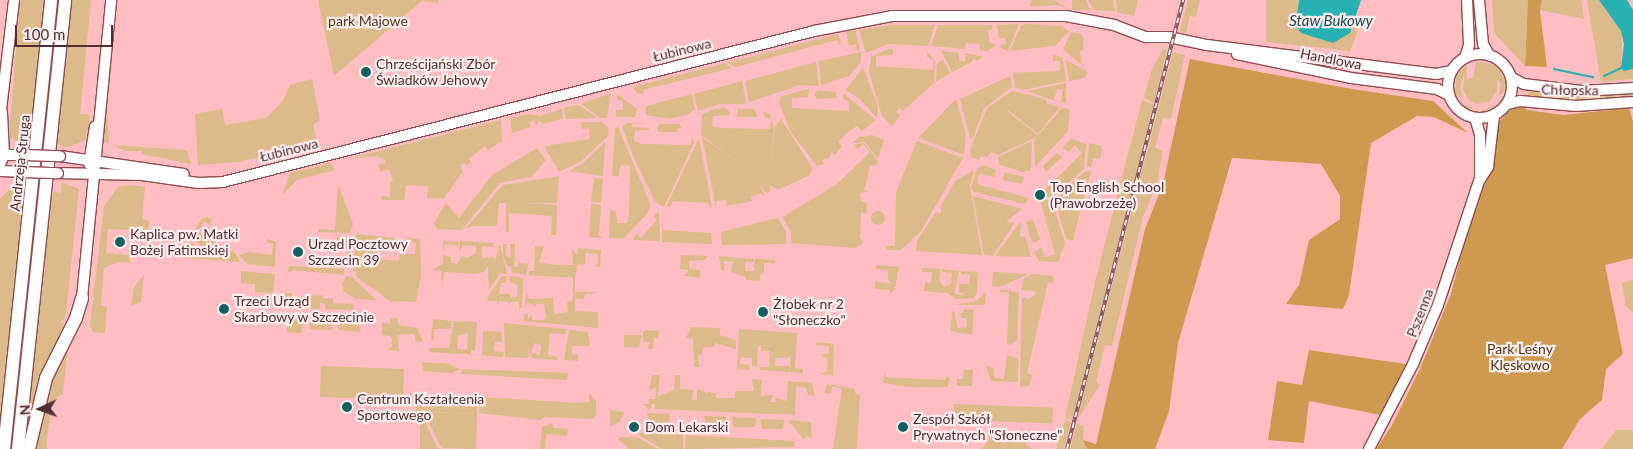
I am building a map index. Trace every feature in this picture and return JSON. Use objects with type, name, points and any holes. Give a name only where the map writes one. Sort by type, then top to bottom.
[{"type":"main road","name":"Andrzeja Struga","points":[[4,449],[51,0]]},
{"type":"main road","name":"Andrzeja Struga","points":[[18,449],[65,0]]},
{"type":"main road","points":[[29,449],[46,378],[78,314],[82,298]]},
{"type":"street","name":"Andrzeja Struga","points":[[0,165],[2,155],[1,115],[14,0]]},
{"type":"street","points":[[82,298],[94,174],[93,159],[111,0]]},
{"type":"street","points":[[1467,0],[1469,46],[1466,58],[1452,71],[1449,95],[1458,110],[1474,118],[1494,116],[1508,104],[1512,93],[1512,78],[1504,65],[1489,55],[1483,44],[1479,0]]},
{"type":"street","name":"Łubinowa","points":[[0,171],[147,176],[198,183],[230,179],[877,17],[1060,16],[1114,25],[1146,37]]},
{"type":"street","name":"Handlowa","points":[[1146,37],[1167,37],[1334,74],[1436,90],[1449,95]]},
{"type":"street","name":"Handlowa","points":[[1207,46],[1436,74],[1452,71]]},
{"type":"street","points":[[1466,58],[1489,55]]},
{"type":"street","name":"Chłopska","points":[[1512,78],[1524,84],[1582,91],[1633,88]]},
{"type":"street","name":"Chłopska","points":[[1508,104],[1520,101],[1576,106],[1633,102]]},
{"type":"street","name":"Pszenna","points":[[1369,449],[1424,342],[1479,181],[1490,159],[1494,116]]},
{"type":"street","name":"Pszenna","points":[[1474,118],[1480,134],[1479,181]]},
{"type":"street","name":"Łubinowa","points":[[2,155],[60,156],[93,159],[230,179]]},
{"type":"green space","points":[[20,0],[46,0],[0,441],[0,199],[16,182],[23,181],[24,166],[10,162],[25,162],[26,146],[9,137]]},
{"type":"green space","points":[[70,0],[91,0],[80,114],[90,115],[85,140],[70,147],[61,147],[56,139]]},
{"type":"green space","name":"park Majowe","points":[[318,0],[438,0],[438,3],[422,1],[334,76]]},
{"type":"green space","points":[[1031,0],[1054,0],[1069,9],[1059,5],[1030,7]]},
{"type":"green space","points":[[1072,0],[1086,0],[1090,10],[1072,10]]},
{"type":"green space","points":[[1088,0],[1113,0],[1115,11],[1094,10]]},
{"type":"green space","points":[[1116,0],[1138,0],[1134,16],[1117,12]]},
{"type":"green space","points":[[1188,0],[1200,0],[1196,17],[1190,16],[1186,33],[1180,32]]},
{"type":"green space","points":[[1266,0],[1299,0],[1298,2],[1350,33],[1355,23],[1358,30],[1350,51],[1266,42]]},
{"type":"green space","points":[[1492,0],[1528,0],[1525,66],[1494,33]]},
{"type":"green space","points":[[1528,0],[1542,0],[1540,11],[1547,67],[1525,66]]},
{"type":"green space","points":[[1542,0],[1581,0],[1584,19],[1540,10]]},
{"type":"green space","points":[[1587,0],[1627,0],[1633,10],[1622,33],[1621,67],[1624,71],[1633,69],[1633,79],[1601,82]]},
{"type":"green space","points":[[1019,24],[1008,51],[1002,49],[1000,45],[1006,44],[1005,38],[999,38],[997,25]]},
{"type":"green space","points":[[890,25],[935,25],[928,46],[888,44],[866,53],[859,30]]},
{"type":"green space","points":[[938,25],[992,25],[992,30],[988,31],[990,43],[996,45],[988,51],[980,50],[979,44],[966,43],[965,49],[931,46]]},
{"type":"green space","points":[[1021,25],[1061,26],[1069,31],[1055,46],[1010,51]]},
{"type":"green space","points":[[855,30],[860,50],[857,51],[856,44],[849,46],[846,32]]},
{"type":"green space","points":[[1071,32],[1081,33],[1083,38],[1084,50],[1080,51],[1082,63],[1085,67],[1063,50]]},
{"type":"green space","points":[[838,34],[841,42],[839,45],[837,40],[736,67],[726,63]]},
{"type":"green space","points":[[888,49],[893,49],[893,55],[876,56],[876,66],[933,70],[934,60],[927,57],[927,52],[934,59],[935,63],[934,83],[903,111],[899,108],[896,112],[900,115],[892,126],[882,116],[869,71],[871,57]]},
{"type":"green space","points":[[1163,49],[1167,50],[1154,103],[1144,98],[1151,71]]},
{"type":"green space","points":[[113,51],[107,110],[109,143],[102,142]]},
{"type":"green space","points":[[941,51],[959,53],[959,60],[965,62],[966,53],[983,57],[976,61],[974,58],[972,62],[952,72]]},
{"type":"green space","points":[[861,52],[861,62],[849,76],[821,85],[819,61]]},
{"type":"green space","points":[[1173,52],[1185,55],[1171,119],[1163,118],[1155,148],[1163,151],[1156,187],[1143,217],[1112,346],[1105,345],[1096,382],[1100,385],[1077,420]]},
{"type":"green space","points":[[1053,54],[1063,58],[1066,81],[1023,90],[1015,88],[1013,73],[1060,71],[1060,61],[1053,61]]},
{"type":"green space","points":[[1190,59],[1352,89],[1433,101],[1468,133],[1434,117],[1417,116],[1371,143],[1349,295],[1343,309],[1286,304],[1299,285],[1309,240],[1340,219],[1340,196],[1321,164],[1232,158],[1178,343],[1169,411],[1155,449],[1087,449],[1083,440],[1096,444],[1145,229],[1163,184]]},
{"type":"green space","points":[[943,60],[950,73],[936,82],[937,63]]},
{"type":"green space","points":[[1066,60],[1088,72],[1085,78],[1069,81]]},
{"type":"green space","points":[[1476,61],[1497,66],[1506,82],[1504,92],[1498,97],[1501,85],[1497,79],[1497,91],[1489,102],[1477,104],[1469,100],[1463,90],[1465,72],[1460,87],[1463,98],[1457,95],[1460,100],[1455,94],[1457,74],[1467,64],[1466,79],[1473,78]]},
{"type":"green space","points":[[816,62],[819,86],[800,85],[749,102],[745,81]]},
{"type":"green space","points":[[725,63],[732,68],[643,90],[644,94],[637,93],[633,87]]},
{"type":"green space","points":[[863,68],[878,106],[877,118],[859,98],[845,90]]},
{"type":"green space","points":[[1010,76],[1012,87],[984,108],[973,139],[970,138],[960,99]]},
{"type":"green space","points":[[312,79],[320,120],[313,125],[317,143],[276,153],[273,145],[274,154],[238,162],[198,165],[195,114],[222,109],[225,125],[266,118],[283,101],[290,85]]},
{"type":"green space","points":[[742,81],[746,104],[721,104],[698,111],[694,94]]},
{"type":"green space","points":[[1066,83],[1066,103],[1061,101],[1063,90],[1057,89],[1054,100],[1066,105],[1027,91]]},
{"type":"green space","points":[[1529,88],[1633,91],[1633,99],[1588,102],[1528,98]]},
{"type":"green space","points":[[809,89],[808,97],[792,98],[792,108],[849,111],[849,101],[843,99],[843,93],[876,120],[862,131],[857,126],[849,131],[838,142],[842,146],[835,155],[832,152],[828,160],[826,158],[822,160],[824,164],[817,166],[790,131],[779,102],[782,96]]},
{"type":"green space","points":[[818,90],[836,92],[837,98],[817,99],[814,94]]},
{"type":"green space","points":[[1012,91],[1045,99],[1048,104],[1060,107],[1038,134],[1008,110],[1012,105],[1007,111],[1039,136],[998,155],[992,152],[987,157],[981,156],[979,160],[971,157],[970,150],[987,108]]},
{"type":"green space","points":[[611,93],[607,118],[601,118],[581,104]]},
{"type":"green space","points":[[617,94],[637,109],[635,117],[616,117],[616,110],[623,110],[623,101],[617,100]]},
{"type":"green space","points":[[692,94],[695,109],[689,114],[670,119],[646,115],[646,106]]},
{"type":"green space","points":[[956,99],[966,135],[964,155],[918,138]]},
{"type":"green space","points":[[1142,100],[1154,104],[1072,420],[1065,418],[1096,278]]},
{"type":"green space","points":[[1463,104],[1479,111],[1466,108]]},
{"type":"green space","points":[[578,105],[597,118],[566,119],[564,108]]},
{"type":"green space","points":[[1496,105],[1486,112],[1480,111]]},
{"type":"green space","name":"Park Leśny Klęskowo","points":[[1521,105],[1527,110],[1563,115],[1629,108],[1633,122],[1633,258],[1605,265],[1623,354],[1606,369],[1602,400],[1580,419],[1562,449],[1376,449],[1391,427],[1420,369],[1451,294],[1466,234],[1492,165],[1497,124],[1510,110]]},
{"type":"green space","points":[[725,108],[729,111],[730,115],[713,116],[712,126],[722,128],[770,129],[771,119],[764,117],[764,112],[770,114],[774,129],[771,167],[775,126],[781,119],[812,167],[810,175],[778,190],[770,185],[770,192],[766,193],[759,184],[766,197],[760,193],[750,197],[753,201],[727,206],[726,200],[716,201],[716,208],[702,137],[743,166],[701,135],[702,114],[715,109]]},
{"type":"green space","points":[[1062,108],[1070,109],[1068,131],[1035,167],[1034,140]]},
{"type":"green space","points":[[562,109],[563,119],[542,124],[540,120],[536,126],[534,120],[529,122],[531,127],[512,133],[510,118],[529,114],[540,116]]},
{"type":"green space","points":[[738,109],[754,109],[758,117],[737,117]]},
{"type":"green space","points":[[501,120],[502,141],[488,150],[485,146],[469,159],[472,164],[467,163],[468,167],[464,163],[460,166],[463,171],[444,199],[427,198],[428,186],[406,185],[404,200],[382,200],[381,196],[390,197],[390,182],[393,180],[389,169],[380,172],[379,165],[386,163],[385,160],[377,156],[348,159]]},
{"type":"green space","points":[[581,122],[602,122],[609,129],[608,136],[580,162],[559,172],[544,146],[590,139],[589,128],[582,129]]},
{"type":"green space","points":[[627,123],[647,123],[632,124],[632,127],[649,128],[649,130],[635,131],[634,141],[643,144],[691,145],[692,135],[687,132],[692,134],[694,143],[664,207],[656,203],[633,156],[622,126]]},
{"type":"green space","points":[[660,124],[679,124],[682,128],[678,128],[677,132],[659,132],[657,128]]},
{"type":"green space","points":[[618,127],[651,206],[646,215],[623,239],[609,238],[610,210],[616,211],[617,223],[627,223],[629,214],[630,166],[621,165],[618,177],[612,175],[615,129]]},
{"type":"green space","points":[[872,135],[884,140],[878,159],[865,142],[852,143],[859,137]]},
{"type":"green space","points":[[699,138],[712,208],[708,203],[673,201],[671,207],[666,207]]},
{"type":"green space","points":[[1071,139],[1086,144],[1084,169],[1051,198],[1042,193],[1082,153],[1075,145],[1069,152],[1062,148]]},
{"type":"green space","points":[[917,141],[963,158],[921,231],[901,250],[888,250],[885,247],[883,242],[885,246],[895,246],[896,192]]},
{"type":"green space","points":[[1032,141],[1031,170],[1022,172],[999,164],[998,157]]},
{"type":"green space","points":[[605,142],[603,176],[569,171],[582,164]]},
{"type":"green space","points":[[864,143],[878,161],[876,165],[870,166],[864,190],[869,191],[860,194],[861,201],[867,203],[866,214],[861,212],[860,238],[864,242],[856,248],[791,243],[791,231],[782,217],[836,185],[870,152],[863,144],[858,149],[853,145]]},
{"type":"green space","points":[[1089,143],[1101,146],[1102,150],[1100,159],[1093,158],[1091,168],[1087,165]]},
{"type":"green space","points":[[113,145],[187,150],[191,164],[142,154],[142,151],[125,151]]},
{"type":"green space","points":[[537,148],[546,160],[531,177],[500,183],[462,230],[437,229],[434,223],[446,203],[459,218],[492,175]]},
{"type":"green space","points":[[1057,153],[1062,157],[1046,172],[1043,166]]},
{"type":"green space","points":[[331,163],[335,170],[297,180],[282,195],[290,173]]},
{"type":"green space","points":[[983,165],[996,170],[995,177],[979,174],[977,184],[1029,198],[1025,204],[974,192],[971,187],[977,169]]},
{"type":"green space","points":[[974,170],[970,186],[982,255],[916,251],[917,241],[936,212],[941,213],[941,206],[955,181]]},
{"type":"green space","points":[[1091,171],[1082,207],[1058,201],[1057,198],[1084,172]]},
{"type":"green space","points":[[1004,172],[1024,177],[1022,184],[1003,180]]},
{"type":"green space","points":[[559,176],[557,203],[524,203],[557,205],[556,235],[551,235],[552,216],[509,213],[509,232],[506,232],[506,203],[499,203],[497,226],[473,226],[465,229],[503,185]]},
{"type":"green space","points":[[594,178],[603,179],[601,203],[591,201]]},
{"type":"green space","points":[[62,182],[79,189],[66,314],[62,322],[69,337],[63,393],[52,401],[46,449],[23,449],[51,192],[61,193]]},
{"type":"green space","points":[[338,184],[353,224],[350,233],[318,232],[319,229],[335,230]]},
{"type":"green space","points":[[130,185],[145,187],[142,219],[149,221],[148,231],[138,240],[133,238],[133,230],[108,229],[106,253],[129,255],[131,263],[119,262],[104,268],[101,305],[107,307],[105,333],[93,332],[90,325],[104,206],[118,187]]},
{"type":"green space","points":[[973,196],[1022,209],[1007,221],[1008,223],[1015,222],[993,256],[984,255]]},
{"type":"green space","points":[[1040,200],[1052,201],[1065,243],[1058,262],[1039,261],[1034,252],[1041,247],[1045,257],[1055,254]]},
{"type":"green space","points":[[1056,203],[1080,212],[1073,241],[1066,239]]},
{"type":"green space","points":[[591,204],[601,205],[599,235],[602,238],[589,237]]},
{"type":"green space","points":[[875,211],[881,211],[885,218],[881,225],[875,225],[871,221],[871,215]]},
{"type":"green space","points":[[659,212],[660,241],[633,240],[636,234],[641,238],[657,219],[653,216]]},
{"type":"green space","points":[[202,218],[212,219],[210,225],[204,221],[198,232],[235,253],[240,262],[184,258],[190,242],[197,246],[194,252],[198,255],[204,247],[193,240],[192,234]]},
{"type":"green space","points":[[778,218],[786,232],[786,244],[722,245],[721,232]]},
{"type":"green space","points":[[662,220],[663,230],[711,233],[712,244],[662,242]]},
{"type":"green space","points":[[1033,220],[1040,239],[1035,243],[1031,240],[1026,222]]},
{"type":"green space","points":[[1021,221],[1020,237],[1025,236],[1031,257],[995,256]]},
{"type":"green space","points":[[356,234],[395,238],[395,241],[386,241],[386,252],[377,252],[377,259],[399,261],[400,254],[415,254],[416,243],[407,241],[407,238],[420,239],[421,276],[416,302],[390,301],[357,277],[355,273],[360,275],[353,270]]},
{"type":"green space","points":[[337,236],[350,238],[349,260],[345,264],[342,261],[346,261],[347,247],[337,246]]},
{"type":"green space","points":[[267,239],[276,242],[275,267],[247,264],[239,255],[249,252],[272,255],[273,243],[267,243]]},
{"type":"green space","points":[[443,241],[459,242],[458,248],[457,245],[444,244],[443,255]]},
{"type":"green space","points":[[460,241],[494,243],[493,247],[482,246],[482,258],[493,257],[495,260],[500,244],[507,274],[500,273],[489,290],[488,266],[484,272],[474,274],[444,272],[442,285],[441,271],[431,270],[443,264],[443,255],[451,257],[451,263],[457,264],[462,256],[467,258],[476,253],[476,246],[463,245],[459,252]]},
{"type":"green space","points":[[503,244],[507,244],[505,256],[511,257],[510,244],[515,244],[514,267],[518,267],[518,262],[528,264],[530,258],[526,275],[512,273],[511,267],[506,264],[503,255]]},
{"type":"green space","points":[[535,246],[544,246],[539,262],[556,265],[573,265],[572,248],[577,255],[578,248],[601,250],[600,267],[594,266],[598,264],[597,254],[586,253],[585,264],[577,265],[575,280],[575,292],[598,293],[585,294],[584,299],[575,298],[575,311],[598,312],[598,328],[524,321],[524,314],[528,314],[528,319],[532,315],[532,320],[544,320],[546,315],[544,304],[536,304],[535,309],[533,304],[527,303],[525,308],[526,292],[529,299],[553,298],[554,314],[568,312],[567,302],[573,301],[573,278],[529,275],[529,271],[534,271]]},
{"type":"green space","points":[[681,255],[708,256],[705,260],[689,261],[689,269],[700,270],[700,278],[682,275],[687,274],[688,270],[680,269]]},
{"type":"green space","points":[[719,256],[754,259],[754,262],[745,262],[745,271],[754,271],[755,259],[775,260],[775,263],[764,263],[764,273],[761,273],[759,281],[746,280],[746,277],[731,272],[733,262],[724,261],[724,271],[721,270]]},
{"type":"green space","points":[[876,265],[899,267],[895,289],[890,294],[890,290],[875,289],[875,281],[893,284],[888,280],[888,270],[876,269]]},
{"type":"green space","points":[[289,266],[344,269],[344,275],[294,270],[288,273]]},
{"type":"green space","points":[[922,268],[941,269],[939,280],[944,287],[951,284],[952,273],[942,272],[942,269],[959,271],[954,293],[959,295],[966,294],[959,292],[959,284],[969,284],[970,275],[961,274],[961,271],[978,272],[977,293],[974,298],[956,299],[947,293],[924,291],[925,282],[931,283],[932,272],[922,272]]},
{"type":"green space","points":[[241,271],[275,274],[273,293],[255,292],[255,284],[241,283]]},
{"type":"green space","points":[[993,272],[1029,274],[1000,287],[992,286]]},
{"type":"green space","points":[[1033,274],[1053,276],[1054,278],[1053,283],[1048,282],[1027,373],[1032,375],[1029,386],[1020,387],[1022,297],[1028,299],[1036,294],[1034,291],[1021,290],[1024,278]]},
{"type":"green space","points":[[144,275],[141,302],[131,306],[134,287]]},
{"type":"green space","points":[[346,276],[352,277],[376,300],[356,299],[344,292],[342,285]]},
{"type":"green space","points":[[502,276],[506,276],[506,283],[501,283],[499,294],[510,294],[511,298],[517,297],[518,285],[510,282],[510,276],[523,278],[522,308],[519,308],[519,302],[510,302],[510,307],[508,302],[499,301],[497,306],[497,301],[488,301],[486,305],[489,295]]},
{"type":"green space","points":[[1633,280],[1633,313],[1626,306],[1622,283]]},
{"type":"green space","points":[[1001,289],[1019,293],[1017,340],[1010,345],[1007,345],[1009,292],[999,292]]},
{"type":"green space","points":[[986,292],[985,305],[954,305],[976,301]]},
{"type":"green space","points":[[285,293],[292,293],[292,297],[323,295],[323,298],[333,299],[333,303],[354,304],[353,310],[325,309],[325,304],[320,303],[320,309],[287,308]]},
{"type":"green space","points":[[953,308],[958,328],[967,327],[967,318],[962,318],[959,313],[963,313],[964,309],[974,310],[972,335],[950,331]]},
{"type":"green space","points":[[390,318],[397,318],[399,325],[417,328],[423,342],[415,341],[415,334],[397,335],[399,351],[387,350],[392,347],[392,339],[390,336],[382,335],[382,323],[390,324]]},
{"type":"green space","points":[[286,319],[304,320],[301,333],[287,332]]},
{"type":"green space","points":[[433,319],[452,321],[450,329],[434,329],[434,340],[431,339]]},
{"type":"green space","points":[[310,320],[332,321],[331,330],[310,329]]},
{"type":"green space","points":[[339,321],[361,323],[360,332],[338,330]]},
{"type":"green space","points":[[454,321],[477,322],[475,352],[471,349],[471,354],[479,355],[429,352],[430,348],[449,348]],"holes":[[[468,333],[467,350],[457,349],[458,336]]]},
{"type":"green space","points":[[504,323],[566,329],[565,334],[550,333],[548,355],[557,357],[557,360],[532,358],[532,353],[540,354],[541,345],[534,343],[530,358],[529,345],[528,358],[505,357]]},
{"type":"green space","points":[[691,327],[720,328],[720,335],[736,340],[736,349],[715,343],[714,347],[704,347],[701,355],[698,355],[699,367],[694,367],[693,339],[686,338]]},
{"type":"green space","points":[[739,329],[797,333],[795,368],[803,369],[803,373],[790,372],[791,354],[790,357],[775,358],[775,366],[790,366],[789,372],[760,370],[760,367],[769,367],[770,351],[761,351],[761,345],[758,346],[757,366],[752,366],[752,358],[741,357],[740,364],[749,365],[749,370],[737,369]]},
{"type":"green space","points":[[569,330],[588,332],[590,346],[572,346],[572,354],[578,355],[578,361],[564,360]]},
{"type":"green space","points":[[646,330],[659,331],[658,338],[654,338],[653,349],[648,349],[649,342],[643,342],[643,332]]},
{"type":"green space","points":[[483,331],[501,332],[502,342],[495,342],[494,351],[504,352],[503,357],[482,355]]},
{"type":"green space","points":[[624,335],[642,335],[639,347],[624,347]]},
{"type":"green space","points":[[816,342],[834,344],[833,375],[817,374],[827,372],[828,359],[820,355],[829,353],[829,346],[816,345]]},
{"type":"green space","points":[[1309,350],[1406,364],[1381,415],[1309,401],[1304,443],[1268,440],[1277,381],[1302,385]]},
{"type":"green space","points":[[1007,355],[1018,359],[1018,382],[991,381],[986,366],[994,368],[994,378],[1004,379]]},
{"type":"green space","points":[[422,362],[449,364],[460,369],[451,373],[423,371]]},
{"type":"green space","points":[[321,366],[404,369],[403,400],[320,397]]},
{"type":"green space","points":[[462,369],[568,373],[567,380],[461,374]]},
{"type":"green space","points":[[964,370],[973,370],[972,386],[957,386],[957,379],[963,379]]},
{"type":"green space","points":[[885,371],[886,377],[945,380],[946,375],[950,378],[948,387],[908,387],[883,383]]},
{"type":"green space","points":[[652,375],[660,375],[658,396],[674,390],[675,375],[680,375],[680,389],[693,390],[692,400],[697,400],[697,389],[706,392],[706,396],[707,392],[716,393],[716,398],[735,398],[735,391],[754,391],[752,379],[762,380],[761,396],[773,395],[770,402],[776,402],[776,398],[787,401],[788,381],[812,383],[815,395],[808,395],[806,388],[796,386],[795,415],[655,409],[655,404],[651,404],[652,408],[649,409],[643,404],[649,404],[649,399],[655,399],[656,396],[656,387],[649,390]]},
{"type":"green space","points":[[827,384],[855,389],[855,393],[860,395],[857,449],[833,449],[842,388],[832,387],[831,394],[824,393]]},
{"type":"green space","points":[[589,393],[596,401],[596,415],[592,419],[544,417],[541,420],[479,413],[480,397],[579,403],[589,402]]},
{"type":"green space","points":[[418,394],[478,397],[477,414],[417,411]]},
{"type":"green space","points":[[416,403],[438,449],[420,449],[420,419],[416,419]]},
{"type":"green space","points":[[954,404],[1053,407],[1052,423],[953,420]]},
{"type":"green space","points":[[610,410],[625,412],[619,422],[610,427]]},
{"type":"green space","points":[[424,412],[477,414],[476,449],[442,448],[445,443],[441,447]]},
{"type":"green space","points":[[647,413],[670,414],[669,422],[649,423]]},
{"type":"green space","points":[[704,416],[726,417],[726,426],[706,426]]},
{"type":"green space","points":[[732,417],[756,418],[755,427],[734,427]]},
{"type":"green space","points":[[760,419],[784,420],[783,429],[762,429]]},
{"type":"green space","points":[[788,420],[811,422],[812,438],[806,436],[804,440]]},
{"type":"green space","points":[[1065,420],[1071,422],[1064,449],[1056,449]]},
{"type":"green space","points":[[552,423],[554,428],[568,429],[567,436],[546,434],[545,449],[540,449],[542,427]]},
{"type":"green space","points":[[1077,423],[1084,427],[1083,440],[1087,449],[1070,449]]},
{"type":"green space","points":[[1616,430],[1633,430],[1633,449],[1602,449]]},
{"type":"green space","points":[[637,434],[683,435],[683,449],[662,449]]},
{"type":"green space","points":[[1006,434],[1020,438],[1031,449],[981,449],[991,438]]},
{"type":"green space","points":[[686,435],[795,441],[794,447],[685,449]]},
{"type":"green space","points":[[620,437],[637,437],[658,449],[629,449],[618,439]]},
{"type":"water","name":"Staw Bukowy","points":[[1299,0],[1361,0],[1350,33],[1333,43],[1301,33],[1296,27]]},
{"type":"water","points":[[1599,0],[1627,0],[1633,10],[1633,69],[1624,71],[1621,68],[1624,44],[1621,31]]},
{"type":"waterway","points":[[1604,76],[1621,68]]},
{"type":"waterway","points":[[1554,69],[1593,77]]},
{"type":"railway","points":[[1067,449],[1183,0]]},
{"type":"place","name":"Chrześcijański Zbór Świadków Jehowy","points":[[366,72]]},
{"type":"place","name":"Top English School (Prawobrzeże)","points":[[1040,195]]},
{"type":"place","name":"Kaplica pw. Matki Bożej Fatimskiej","points":[[120,242]]},
{"type":"place","name":"Urząd Pocztowy Szczecin 39","points":[[298,252]]},
{"type":"place","name":"Trzeci Urząd Skarbowy w Szczecinie","points":[[224,309]]},
{"type":"place","name":"Żłobek nr 2 \"Słoneczko\"","points":[[763,312]]},
{"type":"place","name":"Centrum Kształcenia Sportowego","points":[[347,407]]},
{"type":"place","name":"Dom Lekarski","points":[[634,427]]},
{"type":"place","name":"Zespół Szkół Prywatnych \"Słoneczne\"","points":[[903,427]]}]
